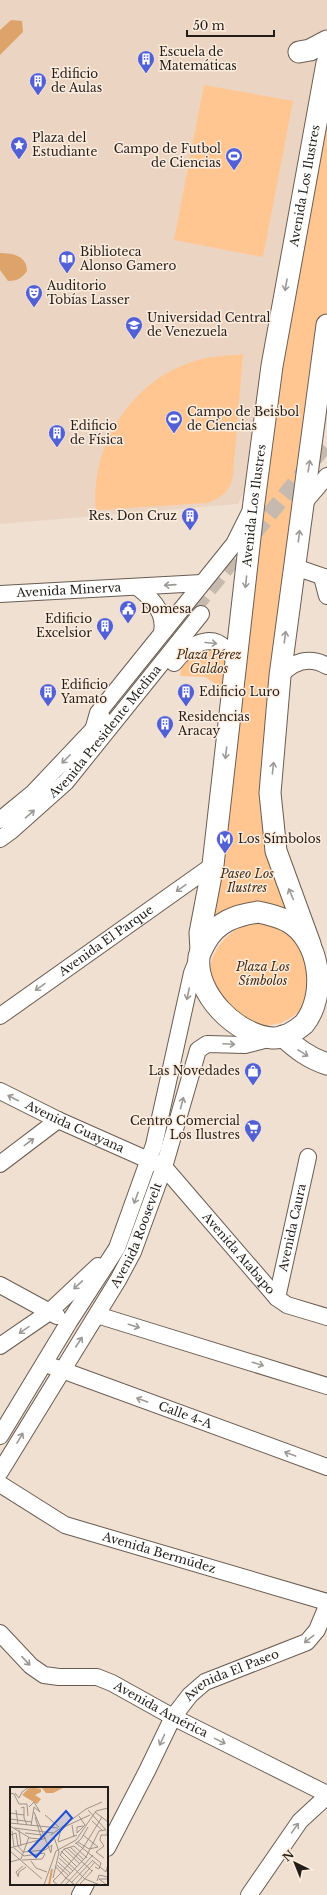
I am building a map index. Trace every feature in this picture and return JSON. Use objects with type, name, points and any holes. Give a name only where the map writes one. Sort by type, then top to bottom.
[{"type":"main road","points":[[298,52],[310,50],[327,41]]},
{"type":"main road","name":"Avenida Los Ilustres","points":[[200,953],[200,933],[213,865],[254,502],[272,366],[323,96],[327,63]]},
{"type":"main road","points":[[278,1037],[296,1030],[306,1022],[320,1000],[324,987],[323,974],[319,958],[276,851],[270,793],[280,676],[325,354],[327,325]]},
{"type":"main road","points":[[319,958],[300,931],[288,921],[273,915],[258,912],[242,914],[222,924],[213,931],[200,953],[203,979],[213,1001],[233,1022],[248,1032],[278,1037],[312,1059],[327,1064]]},
{"type":"street","points":[[303,504],[327,476]]},
{"type":"street","points":[[237,663],[224,647],[218,643],[210,642],[193,644],[184,651],[117,732],[97,734],[98,714],[162,632],[234,544],[247,521],[254,502]]},
{"type":"street","points":[[295,567],[325,577],[327,596]]},
{"type":"street","name":"Avenida Minerva","points":[[0,594],[202,583]]},
{"type":"street","name":"Avenida Minerva","points":[[137,587],[151,600],[160,613],[163,620],[162,632]]},
{"type":"street","name":"Avenida Presidente Medina","points":[[0,839],[66,782],[97,734],[197,611]]},
{"type":"street","points":[[280,676],[290,666],[298,662],[316,660],[327,666]]},
{"type":"street","name":"Avenida Presidente Medina","points":[[0,820],[33,793],[97,734]]},
{"type":"street","name":"Avenida El Parque","points":[[0,1016],[213,865]]},
{"type":"street","name":"Avenida Roosevelt","points":[[0,1436],[69,1322],[117,1248],[150,1162],[192,973],[200,953]]},
{"type":"street","name":"Avenida Roosevelt","points":[[0,1472],[133,1252],[164,1167],[198,1050],[207,1044],[245,1045],[278,1037]]},
{"type":"street","name":"Avenida Guayana","points":[[0,1091],[58,1120],[164,1167]]},
{"type":"street","points":[[0,1164],[58,1120]]},
{"type":"street","name":"Avenida Caura","points":[[277,1298],[308,1156]]},
{"type":"street","name":"Avenida Atabapo","points":[[164,1167],[277,1298],[287,1305],[327,1317]]},
{"type":"street","points":[[0,1346],[48,1313],[117,1248]]},
{"type":"street","points":[[0,1285],[48,1313],[69,1322],[96,1315],[327,1386]]},
{"type":"street","name":"Calle 4-A","points":[[44,1363],[327,1467]]},
{"type":"street","name":"Avenida Bermúdez","points":[[0,1484],[65,1524],[327,1602]]},
{"type":"street","name":"Avenida El Paseo","points":[[108,1846],[147,1771],[172,1718],[190,1695],[205,1682],[307,1642],[317,1630],[327,1606]]},
{"type":"street","name":"Avenida América","points":[[0,1633],[31,1666],[44,1674],[59,1677],[96,1677],[112,1683],[172,1718],[327,1795]]},
{"type":"street","points":[[249,1895],[300,1821],[327,1795]]},
{"type":"street","points":[[80,1895],[85,1885]]},
{"type":"shaded area","name":"Universidad Central de Venezuela","points":[[0,0],[327,0],[327,23],[292,192],[245,489],[238,504],[0,524]]},
{"type":"shaded area","points":[[11,20],[22,21],[23,32],[0,55],[0,30]]},
{"type":"shaded area","points":[[0,253],[18,256],[25,262],[27,271],[23,276],[19,279],[8,281],[0,270]]},
{"type":"green space","name":"Campo de Futbol de Ciencias","points":[[204,85],[293,101],[263,257],[174,240]]},
{"type":"green space","name":"Paseo Los Ilustres","points":[[327,91],[327,325],[270,793],[307,938],[286,921],[238,919],[203,948],[246,579]]},
{"type":"green space","name":"Campo de Beisbol de Ciencias","points":[[243,354],[233,475],[228,489],[217,499],[207,503],[96,510],[96,487],[100,464],[107,442],[118,421],[132,402],[148,386],[168,373],[189,363],[209,358]]},
{"type":"green space","name":"Plaza Pérez Galdos","points":[[204,645],[220,651],[232,665],[226,691],[205,677],[180,676],[182,658]]},
{"type":"green space","name":"Plaza Los Símbolos","points":[[258,922],[275,923],[311,954],[306,1003],[295,1015],[281,1023],[265,1026],[234,1018],[212,982],[210,970],[214,955],[222,942],[228,936],[242,926]]},
{"type":"tunnel","points":[[194,608],[327,443]]},
{"type":"place","name":"Escuela de Matemáticas","points":[[146,74]]},
{"type":"place","name":"Edificio de Aulas","points":[[38,96]]},
{"type":"place","name":"Plaza del Estudiante","points":[[19,160]]},
{"type":"place","name":"Campo de Futbol de Ciencias","points":[[234,171]]},
{"type":"place","name":"Biblioteca Alonso Gamero","points":[[67,274]]},
{"type":"place","name":"Auditorio Tobías Lasser","points":[[34,308]]},
{"type":"place","name":"Universidad Central de Venezuela","points":[[134,340]]},
{"type":"place","name":"Campo de Beisbol de Ciencias","points":[[174,434]]},
{"type":"place","name":"Edificio de Física","points":[[57,448]]},
{"type":"place","name":"Res. Don Cruz","points":[[190,531]]},
{"type":"place","name":"Domesa","points":[[128,624]]},
{"type":"place","name":"Edificio Excelsior","points":[[105,641]]},
{"type":"place","name":"Edificio Yamato","points":[[48,707]]},
{"type":"place","name":"Edificio Luro","points":[[186,707]]},
{"type":"place","name":"Residencias Aracay","points":[[165,739]]},
{"type":"place","name":"Los Símbolos","points":[[225,854]]},
{"type":"place","name":"Las Novedades","points":[[253,1086]]},
{"type":"place","name":"Centro Comercial Los Ilustres","points":[[253,1143]]}]
